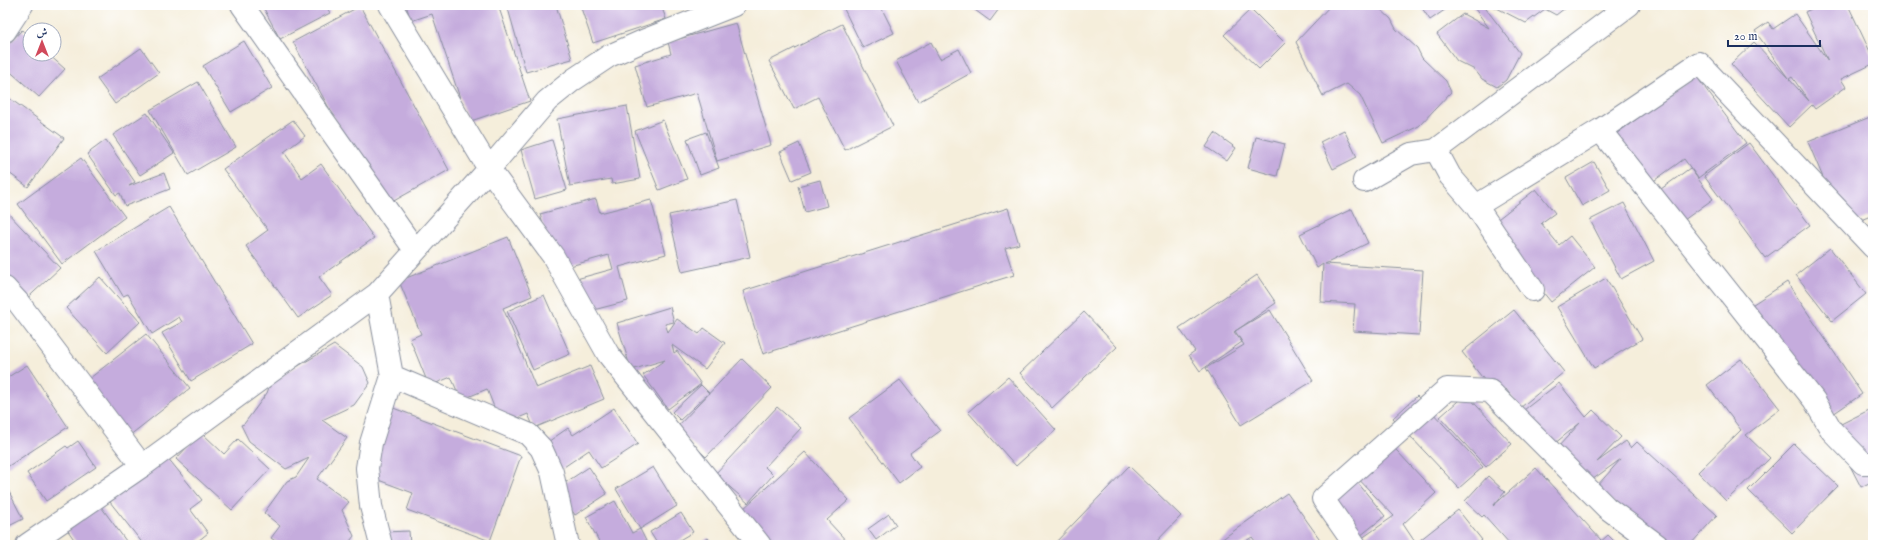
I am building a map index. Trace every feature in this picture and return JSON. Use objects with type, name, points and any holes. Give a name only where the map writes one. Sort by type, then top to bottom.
[{"type":"street","points":[[6,26],[22,5]]},
{"type":"street","points":[[242,5],[415,250]]},
{"type":"street","points":[[390,5],[489,169],[553,256],[608,354],[760,545]]},
{"type":"street","points":[[27,545],[142,466],[377,294],[489,169],[547,101],[572,80],[609,56],[642,41],[734,5]]},
{"type":"street","points":[[1364,181],[1411,154],[1436,150],[1629,5]]},
{"type":"street","points":[[1476,206],[1600,130],[1699,62],[1873,247]]},
{"type":"street","points":[[1600,130],[1814,400],[1832,431],[1863,463],[1873,463]]},
{"type":"street","points":[[1436,150],[1450,176],[1476,206],[1533,290]]},
{"type":"street","points":[[5,288],[18,302],[142,466]]},
{"type":"street","points":[[377,294],[392,376],[371,443],[367,468],[371,506],[381,545]]},
{"type":"street","points":[[392,376],[528,434],[541,448],[552,472],[568,545]]},
{"type":"street","points":[[1355,545],[1324,499],[1447,389],[1490,391],[1607,508],[1657,545]]},
{"type":"building","points":[[262,5],[326,5],[330,13],[280,39]]},
{"type":"building","points":[[406,5],[498,5],[530,101],[468,122],[432,14],[411,21]]},
{"type":"building","points":[[507,5],[556,5],[572,59],[526,72]]},
{"type":"building","points":[[580,5],[661,5],[666,19],[593,43]]},
{"type":"building","points":[[842,5],[880,5],[894,33],[863,48]]},
{"type":"building","points":[[968,5],[1002,5],[990,21]]},
{"type":"building","points":[[1331,5],[1376,5],[1391,19],[1396,29],[1417,48],[1422,58],[1446,81],[1451,92],[1419,126],[1383,143],[1360,95],[1347,84],[1323,96],[1296,42]]},
{"type":"building","points":[[1420,5],[1452,5],[1430,20]]},
{"type":"building","points":[[1472,5],[1483,5],[1520,53],[1506,80],[1497,87],[1482,79],[1475,70],[1457,61],[1437,34],[1463,14],[1489,28]]},
{"type":"building","points":[[1491,5],[1569,5],[1556,15],[1545,9],[1526,23]]},
{"type":"building","points":[[1819,5],[1848,5],[1873,58],[1873,64],[1841,79],[1846,87],[1815,109],[1812,105],[1789,127],[1731,64],[1754,42],[1788,78],[1755,31],[1768,22],[1773,29],[1795,14],[1828,61],[1805,12]],"holes":[[[1792,77],[1809,101],[1789,79]]]},
{"type":"building","points":[[360,6],[449,170],[383,207],[293,42]]},
{"type":"building","points":[[1251,9],[1285,43],[1259,69],[1224,35]]},
{"type":"building","points":[[736,23],[771,145],[717,161],[697,93],[647,107],[635,65],[671,54],[668,42]]},
{"type":"building","points":[[842,24],[893,126],[845,150],[818,97],[794,109],[769,61]]},
{"type":"building","points":[[22,30],[22,62],[57,62],[65,69],[39,97],[5,67],[5,48]]},
{"type":"building","points":[[244,41],[272,88],[231,112],[203,66]]},
{"type":"building","points":[[931,42],[940,59],[959,49],[971,73],[918,102],[896,61]]},
{"type":"building","points":[[141,48],[159,73],[115,104],[97,79]]},
{"type":"building","points":[[1696,76],[1746,143],[1698,178],[1684,159],[1644,188],[1609,139]]},
{"type":"building","points":[[198,82],[236,147],[188,175],[150,110]]},
{"type":"building","points":[[5,95],[64,138],[28,187],[5,170]]},
{"type":"building","points":[[627,106],[640,179],[612,184],[611,179],[570,186],[557,119]]},
{"type":"building","points":[[147,113],[174,153],[140,175],[113,135]]},
{"type":"building","points":[[1870,117],[1873,125],[1873,215],[1844,227],[1808,142]]},
{"type":"building","points":[[293,120],[305,136],[284,152],[302,178],[321,164],[374,238],[319,277],[332,295],[298,318],[246,246],[268,230],[223,169]]},
{"type":"building","points":[[663,120],[687,179],[659,190],[635,131]]},
{"type":"building","points":[[1344,130],[1357,157],[1333,169],[1320,142]]},
{"type":"building","points":[[706,132],[719,168],[700,175],[687,139]]},
{"type":"building","points":[[1215,133],[1236,148],[1227,161],[1206,147]]},
{"type":"building","points":[[1256,137],[1285,144],[1277,176],[1248,168]]},
{"type":"building","points":[[106,140],[135,182],[129,186],[164,173],[170,189],[125,206],[120,193],[116,195],[87,154]]},
{"type":"building","points":[[552,140],[567,190],[535,199],[521,150]]},
{"type":"building","points":[[799,143],[811,172],[792,180],[780,152]]},
{"type":"building","points":[[1749,143],[1810,225],[1765,258],[1704,176]]},
{"type":"building","points":[[81,158],[125,217],[62,264],[18,204]]},
{"type":"building","points":[[1594,162],[1610,190],[1582,206],[1566,178]]},
{"type":"building","points":[[1690,168],[1713,199],[1673,228],[1650,197]]},
{"type":"building","points":[[820,180],[827,206],[805,212],[798,186]]},
{"type":"building","points":[[1536,189],[1555,213],[1541,223],[1559,245],[1570,236],[1595,267],[1551,302],[1489,226]]},
{"type":"building","points":[[596,199],[600,213],[651,200],[666,254],[619,267],[628,301],[578,314],[569,281],[613,269],[609,255],[556,270],[540,214]]},
{"type":"building","points":[[737,200],[750,257],[682,272],[669,215]]},
{"type":"building","points":[[1624,203],[1654,261],[1621,279],[1590,220]]},
{"type":"building","points":[[169,207],[252,344],[191,381],[162,333],[182,322],[179,317],[152,334],[128,294],[123,296],[96,251]]},
{"type":"building","points":[[1008,208],[1019,244],[1005,248],[1014,275],[763,354],[743,291]]},
{"type":"building","points":[[1352,209],[1368,243],[1325,264],[1423,270],[1419,335],[1353,331],[1355,304],[1321,302],[1323,264],[1317,268],[1300,234]]},
{"type":"building","points":[[5,210],[60,268],[21,304],[5,288]]},
{"type":"building","points":[[508,237],[532,296],[503,308],[536,388],[590,366],[604,399],[534,428],[528,414],[501,425],[487,389],[461,400],[451,377],[429,386],[410,339],[421,334],[399,281]]},
{"type":"building","points":[[1830,248],[1866,294],[1832,321],[1796,275]]},
{"type":"building","points":[[1257,275],[1276,303],[1234,332],[1242,342],[1200,371],[1189,355],[1195,351],[1179,328]]},
{"type":"building","points":[[100,277],[140,322],[107,353],[66,308]]},
{"type":"building","points":[[1606,278],[1642,339],[1594,368],[1557,307]]},
{"type":"building","points":[[1787,282],[1862,394],[1820,423],[1744,310]]},
{"type":"building","points":[[544,295],[570,354],[533,370],[507,311]]},
{"type":"building","points":[[670,307],[674,322],[665,324],[668,332],[677,319],[699,334],[704,328],[725,343],[705,369],[672,345],[674,353],[677,351],[701,384],[668,409],[643,375],[665,360],[631,370],[617,323]]},
{"type":"building","points":[[1270,310],[1313,381],[1241,425],[1206,368],[1244,345],[1235,331]]},
{"type":"building","points":[[1514,310],[1564,372],[1520,408],[1506,389],[1497,396],[1462,352]]},
{"type":"building","points":[[1084,312],[1117,347],[1052,408],[1020,373]]},
{"type":"building","points":[[146,334],[190,388],[129,436],[85,382]]},
{"type":"building","points":[[334,345],[363,367],[370,383],[354,405],[322,420],[347,438],[317,479],[349,502],[342,510],[354,536],[347,545],[281,545],[271,538],[280,526],[264,513],[287,481],[296,477],[309,458],[286,469],[249,441],[241,425],[244,424],[267,393],[271,382]]},
{"type":"building","points":[[742,359],[772,388],[706,457],[676,428]]},
{"type":"building","points":[[1741,359],[1780,409],[1746,435],[1770,458],[1726,501],[1698,472],[1741,430],[1707,385]]},
{"type":"building","points":[[27,365],[68,427],[7,467],[5,464],[5,379]]},
{"type":"building","points":[[1008,377],[1056,430],[1016,466],[968,412]]},
{"type":"building","points":[[900,380],[940,431],[910,453],[920,467],[899,483],[849,418]]},
{"type":"building","points":[[1559,383],[1586,417],[1593,410],[1621,437],[1597,462],[1626,441],[1631,448],[1637,442],[1717,515],[1690,545],[1660,545],[1596,487],[1621,459],[1589,482],[1557,448],[1580,423],[1549,448],[1520,413]]},
{"type":"building","points":[[701,385],[709,393],[680,420],[672,412]]},
{"type":"building","points":[[1466,394],[1512,444],[1486,467],[1440,417]]},
{"type":"building","points":[[1417,396],[1483,467],[1459,488],[1393,418]]},
{"type":"building","points":[[388,406],[521,456],[490,541],[407,510],[413,493],[357,472]]},
{"type":"building","points":[[777,407],[801,428],[765,467],[773,475],[748,503],[715,474]]},
{"type":"building","points":[[614,408],[638,444],[601,468],[589,450],[558,471],[542,446],[568,428],[573,435]]},
{"type":"building","points":[[1873,408],[1873,481],[1861,487],[1831,429]]},
{"type":"building","points":[[201,432],[224,454],[238,439],[270,469],[232,510],[176,459]]},
{"type":"building","points":[[1385,438],[1436,493],[1403,524],[1415,542],[1411,545],[1352,545],[1394,516],[1350,470]]},
{"type":"building","points":[[78,441],[96,467],[46,501],[27,473],[66,446],[68,448]]},
{"type":"building","points":[[1794,444],[1838,486],[1792,533],[1748,490]]},
{"type":"building","points":[[805,452],[849,500],[827,520],[850,545],[774,545],[742,510]]},
{"type":"building","points":[[167,457],[202,500],[190,509],[208,533],[193,545],[144,545],[110,502]]},
{"type":"building","points":[[1129,466],[1181,516],[1155,543],[1156,545],[1053,545]]},
{"type":"building","points":[[589,467],[607,494],[575,515],[557,488]]},
{"type":"building","points":[[653,467],[677,506],[640,529],[616,489]]},
{"type":"building","points":[[1536,468],[1601,540],[1595,545],[1511,545],[1484,515],[1482,517],[1465,501],[1488,476],[1505,492],[1493,506]]},
{"type":"building","points":[[1349,472],[1385,516],[1350,544],[1314,499]]},
{"type":"building","points":[[5,484],[23,519],[5,528]]},
{"type":"building","points":[[1287,493],[1324,545],[1258,545],[1252,537],[1240,545],[1214,545]]},
{"type":"building","points":[[615,501],[632,533],[640,529],[648,545],[601,545],[586,517]]},
{"type":"building","points":[[99,504],[129,545],[78,545],[66,528]]},
{"type":"building","points":[[1458,510],[1482,540],[1476,545],[1424,545],[1420,540]]},
{"type":"building","points":[[681,513],[693,532],[671,545],[658,545],[650,532]]},
{"type":"building","points":[[889,514],[896,525],[876,540],[868,529]]},
{"type":"building","points":[[409,531],[410,545],[384,545],[384,532]]},
{"type":"building","points":[[1608,535],[1618,545],[1597,545]]},
{"type":"building","points":[[708,538],[714,545],[699,545]]},
{"type":"building","points":[[1251,540],[1254,545],[1244,545]]}]
